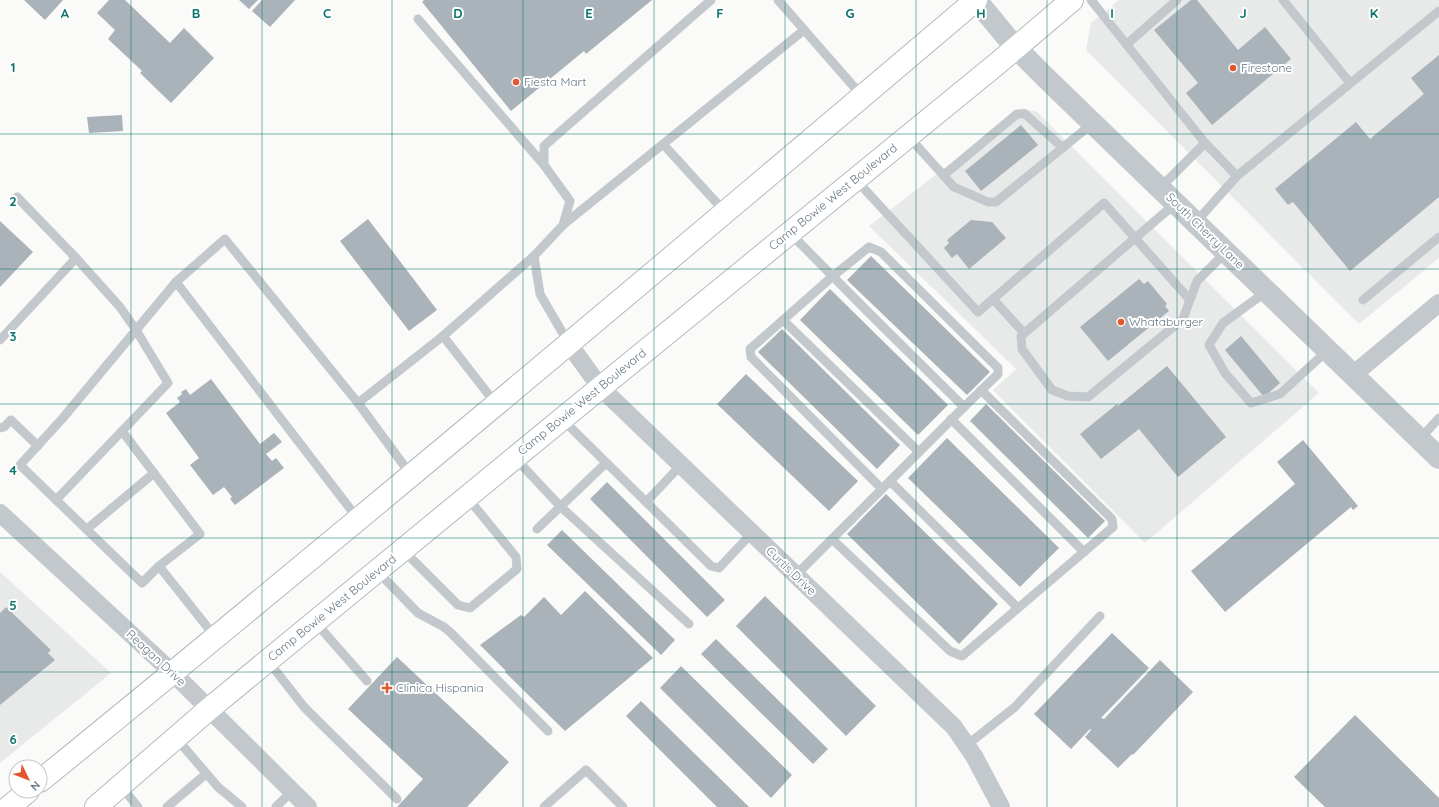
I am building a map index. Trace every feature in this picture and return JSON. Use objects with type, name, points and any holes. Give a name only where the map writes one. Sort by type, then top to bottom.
[{"type":"main road","points":[[48,775],[216,638],[569,344],[976,0]]},
{"type":"main road","name":"Camp Bowie West Boulevard","points":[[96,807],[315,622],[562,418],[998,63],[1072,0]]},
{"type":"main road","points":[[9,807],[18,799]]},
{"type":"street","name":"South Cherry Lane","points":[[976,0],[1015,47],[1439,458]]},
{"type":"street","points":[[1354,374],[1439,303]]},
{"type":"street","name":"Curtis Drive","points":[[569,344],[600,387],[954,727],[974,756],[1001,807]]},
{"type":"street","name":"Reagan Drive","points":[[0,513],[173,673],[308,807]]},
{"type":"lane","points":[[544,165],[544,146],[711,0]]},
{"type":"lane","points":[[778,0],[862,96]]},
{"type":"lane","points":[[1091,0],[1205,143],[1237,176]]},
{"type":"lane","points":[[1127,44],[1177,0]]},
{"type":"lane","points":[[1283,0],[1350,83]]},
{"type":"lane","points":[[1196,222],[1237,176],[1439,11]]},
{"type":"lane","points":[[418,19],[544,165],[570,201],[563,225]]},
{"type":"lane","points":[[358,403],[443,336],[534,256],[563,225],[804,30]]},
{"type":"lane","points":[[944,175],[1017,114],[1026,114],[1063,148]]},
{"type":"lane","points":[[908,136],[954,187],[988,202],[996,202],[1093,123]]},
{"type":"lane","points":[[1160,188],[1205,143]]},
{"type":"lane","points":[[663,144],[726,212]]},
{"type":"lane","points":[[855,179],[978,312],[1104,203],[1190,300]]},
{"type":"lane","points":[[17,197],[76,258],[120,307],[136,330],[168,383],[56,500]]},
{"type":"lane","points":[[1176,203],[1021,336],[1022,349],[1052,390],[1068,396],[1088,397],[1183,319],[1197,281],[1226,252]]},
{"type":"lane","points":[[790,232],[964,407]]},
{"type":"lane","points":[[1363,300],[1439,237]]},
{"type":"lane","points":[[122,431],[200,534],[159,566],[142,583],[20,465],[62,420],[176,282],[226,239],[358,403],[411,475]]},
{"type":"lane","points":[[796,575],[998,374],[998,368],[881,252],[869,247],[833,276],[750,349],[751,357],[882,489]]},
{"type":"lane","points":[[534,256],[540,294],[569,344]]},
{"type":"lane","points":[[0,340],[76,258]]},
{"type":"lane","points":[[176,282],[358,519]]},
{"type":"lane","points":[[1268,291],[1222,323],[1209,346],[1224,373],[1251,403],[1280,394],[1328,350]]},
{"type":"lane","points":[[993,299],[1024,333]]},
{"type":"lane","points":[[783,320],[919,452]]},
{"type":"lane","points":[[443,336],[496,404]]},
{"type":"lane","points":[[832,539],[950,651],[962,656],[1113,527],[1112,519],[981,390]]},
{"type":"lane","points":[[562,418],[711,566],[719,568],[752,534]]},
{"type":"lane","points":[[1420,439],[1439,418]]},
{"type":"lane","points":[[952,419],[1084,552]]},
{"type":"lane","points":[[0,428],[4,427],[11,420],[38,446]]},
{"type":"lane","points":[[515,458],[561,507],[689,624]]},
{"type":"lane","points":[[537,529],[606,463]]},
{"type":"lane","points":[[646,502],[681,465]]},
{"type":"lane","points":[[87,530],[154,473]]},
{"type":"lane","points":[[890,481],[1018,608]]},
{"type":"lane","points":[[403,550],[458,605],[470,608],[517,569],[516,557],[467,497]]},
{"type":"lane","points":[[159,566],[216,638]]},
{"type":"lane","points":[[377,571],[418,612],[450,632],[548,731]]},
{"type":"lane","points":[[967,745],[1015,707],[1100,616]]},
{"type":"lane","points":[[315,622],[367,681]]},
{"type":"lane","points":[[268,661],[304,707],[397,799]]},
{"type":"lane","points":[[176,738],[218,787],[242,807]]},
{"type":"lane","points":[[544,807],[586,770],[623,807]]},
{"type":"lane","points":[[167,807],[206,774]]},
{"type":"lane","points":[[121,786],[138,807]]},
{"type":"lane","points":[[276,807],[292,791]]},
{"type":"shaded area","points":[[1119,0],[1439,0],[1439,258],[1359,324],[1086,50],[1091,23]]},
{"type":"shaded area","points":[[1023,108],[1037,112],[1319,393],[1145,543],[993,390],[1016,369],[869,226]]},
{"type":"shaded area","points":[[0,572],[111,673],[0,763]]},
{"type":"building","points":[[24,0],[63,0],[45,20]]},
{"type":"building","points":[[109,0],[125,0],[170,43],[184,28],[214,58],[171,103],[140,73],[142,71],[108,39],[115,30],[97,13]]},
{"type":"building","points":[[239,0],[258,0],[249,9]]},
{"type":"building","points":[[262,0],[295,0],[270,27],[252,11]]},
{"type":"building","name":"Fiesta Mart","points":[[424,0],[652,0],[586,54],[584,51],[511,111],[422,2]]},
{"type":"building","name":"Firestone","points":[[1191,0],[1197,0],[1238,50],[1265,27],[1291,59],[1212,125],[1186,93],[1198,83],[1154,30]]},
{"type":"building","points":[[1439,55],[1439,197],[1350,271],[1293,202],[1288,205],[1275,189],[1356,122],[1370,139],[1424,94],[1411,78]]},
{"type":"building","points":[[122,115],[123,131],[89,133],[87,117]]},
{"type":"building","points":[[1021,125],[1038,145],[981,191],[965,171]]},
{"type":"building","points":[[368,219],[437,310],[409,331],[340,241]]},
{"type":"building","points":[[971,220],[992,222],[1006,238],[969,269],[957,254],[952,258],[944,248],[949,243],[947,240]]},
{"type":"building","points":[[0,221],[33,252],[0,287]]},
{"type":"building","points":[[871,256],[990,372],[967,395],[847,280]]},
{"type":"building","name":"Whataburger","points":[[1139,279],[1144,284],[1148,281],[1167,304],[1165,306],[1169,311],[1108,361],[1080,327]]},
{"type":"building","points":[[830,289],[948,405],[918,435],[800,320]]},
{"type":"building","points":[[782,329],[900,445],[877,469],[758,352]]},
{"type":"building","points":[[1241,336],[1280,383],[1264,397],[1225,350]]},
{"type":"building","points":[[1167,366],[1226,437],[1178,477],[1139,429],[1101,459],[1080,434],[1117,404],[1118,406]]},
{"type":"building","points":[[746,374],[858,481],[829,511],[717,404]]},
{"type":"building","points":[[211,379],[260,444],[274,433],[282,442],[266,454],[272,461],[276,458],[284,468],[235,505],[230,499],[232,497],[224,487],[213,495],[190,465],[199,458],[166,413],[180,402],[177,398],[182,394],[181,392],[186,389],[190,395]]},
{"type":"building","points":[[986,404],[1105,521],[1088,538],[970,421]]},
{"type":"building","points":[[947,438],[1059,548],[1020,587],[908,478]]},
{"type":"building","points":[[1303,440],[1358,506],[1353,510],[1351,507],[1225,612],[1191,571],[1295,484],[1277,462]]},
{"type":"building","points":[[607,482],[725,600],[707,617],[590,499]]},
{"type":"building","points":[[886,494],[998,604],[959,644],[847,534]]},
{"type":"building","points":[[562,530],[675,640],[661,655],[547,545]]},
{"type":"building","points":[[585,591],[653,658],[565,731],[480,645],[521,615],[524,617],[544,597],[561,615]]},
{"type":"building","points":[[765,596],[876,706],[846,736],[736,626]]},
{"type":"building","points":[[6,607],[51,650],[48,653],[55,660],[0,705],[0,613]]},
{"type":"building","points":[[1112,633],[1149,668],[1101,718],[1104,719],[1160,660],[1193,692],[1133,755],[1132,754],[1118,768],[1085,737],[1091,730],[1090,729],[1071,749],[1034,714]]},
{"type":"building","points":[[716,639],[828,749],[813,764],[701,654]]},
{"type":"building","points":[[397,657],[509,762],[467,807],[397,807],[423,779],[348,709]]},
{"type":"building","points":[[681,666],[792,775],[771,798],[660,688]]},
{"type":"building","points":[[641,701],[749,807],[717,807],[626,716]]},
{"type":"building","points":[[1355,715],[1439,798],[1439,807],[1325,807],[1294,777]]},
{"type":"place","name":"Firestone","points":[[1233,68]]},
{"type":"place","name":"Fiesta Mart","points":[[516,82]]},
{"type":"place","name":"Whataburger","points":[[1121,322]]},
{"type":"place","name":"Clinica Hispania","points":[[387,688]]}]
